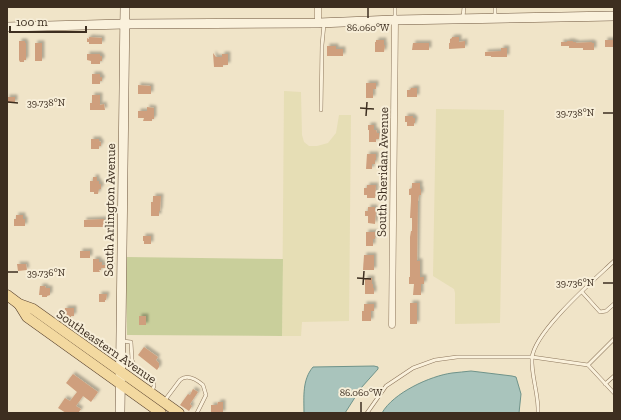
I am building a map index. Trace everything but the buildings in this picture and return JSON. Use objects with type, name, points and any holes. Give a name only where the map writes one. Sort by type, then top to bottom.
[{"type":"main road","name":"South Arlington Avenue","points":[[120,413],[125,7]]},
{"type":"main road","points":[[7,27],[614,16]]},
{"type":"main road","name":"Southeastern Avenue","points":[[7,295],[19,304],[33,309],[120,367],[130,379],[179,413]]},
{"type":"main road","name":"Southeastern Avenue","points":[[19,304],[27,317],[161,413]]},
{"type":"street","points":[[318,7],[321,22]]},
{"type":"street","name":"South Sheridan Avenue","points":[[392,325],[395,20]]},
{"type":"lane","points":[[395,7],[395,20]]},
{"type":"lane","points":[[463,19],[464,7]]},
{"type":"lane","points":[[494,18],[495,7]]},
{"type":"lane","points":[[320,110],[322,85],[321,22]]},
{"type":"lane","points":[[538,413],[532,357],[537,343],[557,316],[614,261]]},
{"type":"lane","points":[[582,292],[600,312],[606,311],[614,304]]},
{"type":"lane","points":[[588,365],[614,339]]},
{"type":"lane","points":[[120,341],[131,342],[132,360],[134,365],[154,380],[154,386],[151,393]]},
{"type":"lane","points":[[367,413],[386,386],[412,368],[435,360],[457,358],[532,357],[588,365],[614,394]]},
{"type":"lane","points":[[120,367],[126,362],[132,360]]},
{"type":"lane","points":[[130,379],[138,368]]},
{"type":"lane","points":[[605,384],[614,376]]},
{"type":"lane","points":[[163,402],[183,377],[194,379],[204,385],[206,394],[197,413]]},
{"type":"shaded area","points":[[284,91],[301,92],[302,135],[304,142],[309,146],[317,146],[328,143],[336,133],[339,115],[351,115],[349,321],[302,322],[301,336],[282,336]]},
{"type":"shaded area","points":[[436,109],[504,110],[500,323],[455,324],[454,289],[433,276]]},
{"type":"green space","points":[[126,257],[283,259],[282,336],[127,335]]},
{"type":"water","points":[[313,367],[378,367],[378,369],[361,388],[345,413],[304,413],[305,383],[309,372]]},
{"type":"water","points":[[471,371],[516,377],[521,394],[519,413],[382,413],[394,399],[403,392],[423,382],[443,375]]}]
